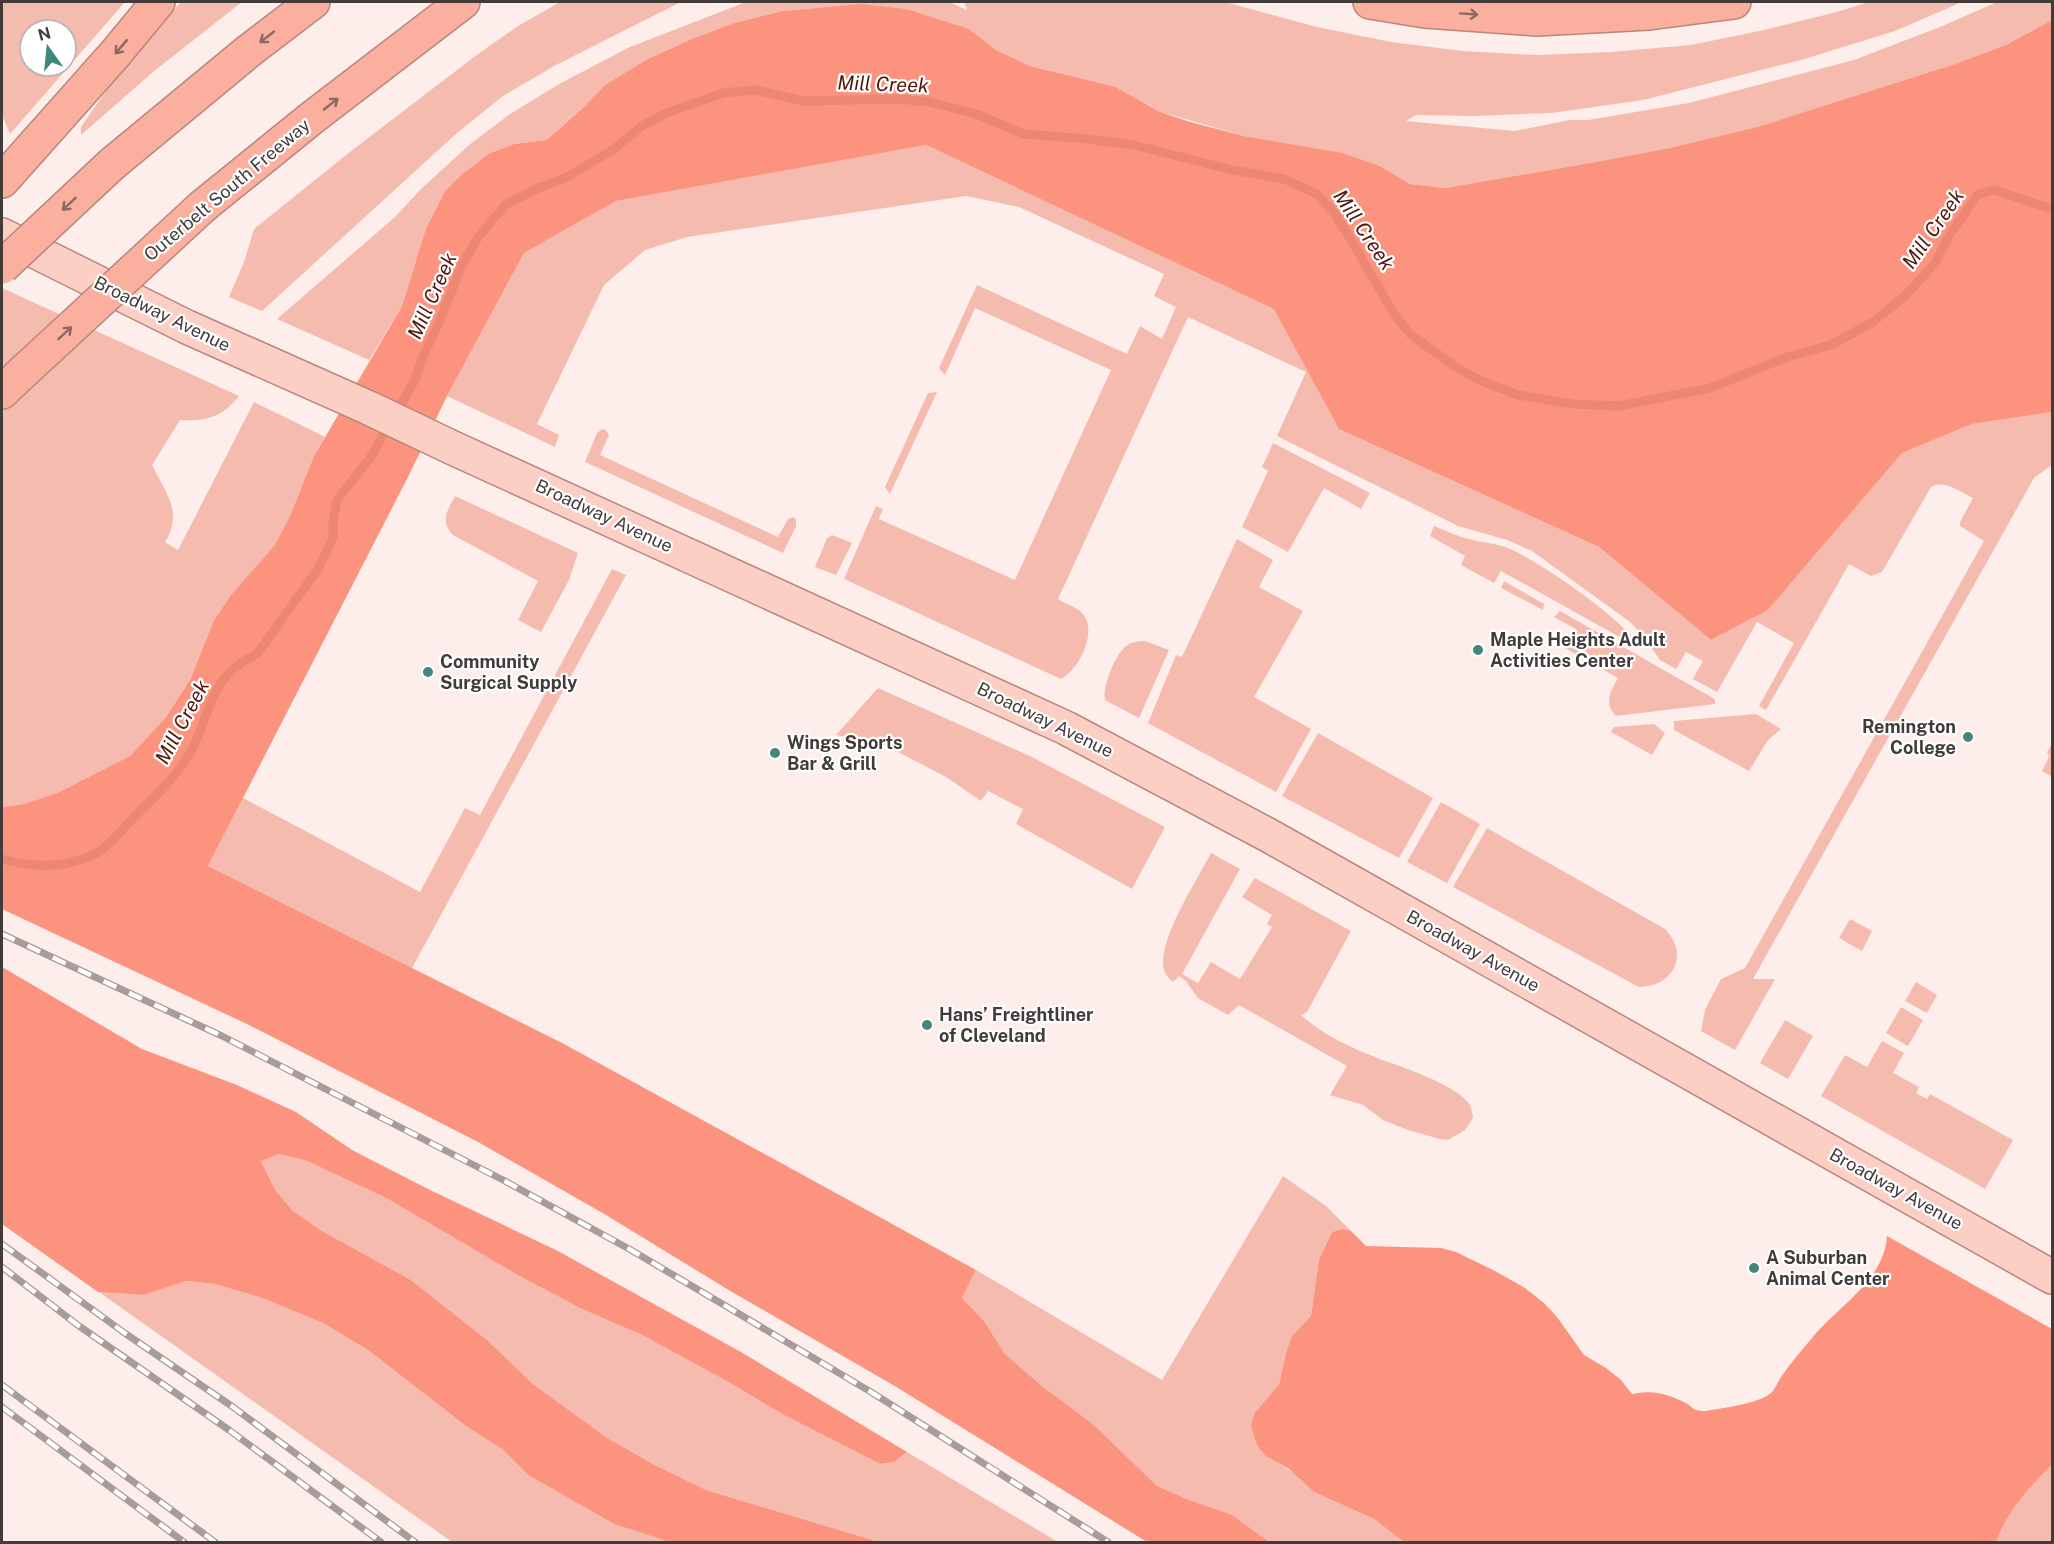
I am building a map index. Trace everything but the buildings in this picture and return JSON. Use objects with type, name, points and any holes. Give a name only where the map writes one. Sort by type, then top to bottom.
[{"type":"highway","points":[[2,182],[158,2]]},
{"type":"highway","points":[[2,267],[112,164],[250,50],[313,2]]},
{"type":"highway","name":"Outerbelt South Freeway","points":[[12,383],[203,206],[313,117],[464,2]]},
{"type":"highway","points":[[1370,2],[1425,11],[1537,19],[1649,13],[1734,2]]},
{"type":"main road","name":"Broadway Avenue","points":[[2,235],[187,327],[369,408],[1066,728],[1268,835],[2052,1277]]},
{"type":"shaded area","points":[[2,2],[125,2],[78,56],[78,18],[18,18],[18,78],[59,78],[10,134],[2,115]]},
{"type":"shaded area","points":[[181,2],[242,2],[153,72],[81,135],[81,127],[119,72]]},
{"type":"shaded area","points":[[560,2],[681,2],[556,65],[503,96],[457,133],[262,311],[229,297],[244,262],[254,229],[478,54],[518,26]]},
{"type":"shaded area","points":[[746,2],[949,2],[967,10],[964,2],[1225,2],[1317,27],[1391,42],[1462,51],[1537,55],[1611,52],[1691,45],[1764,30],[1869,2],[1962,2],[1895,31],[1801,60],[1643,100],[1552,113],[1475,116],[1416,115],[1406,121],[1515,131],[1570,120],[1588,120],[1689,103],[1854,60],[1997,2],[2052,2],[2052,20],[2008,44],[1955,64],[1757,127],[1669,148],[1445,188],[1410,184],[1380,166],[1296,145],[1244,136],[1158,111],[1116,87],[1030,66],[996,50],[969,29],[815,8],[782,11],[734,23],[644,61],[605,85],[547,140],[514,144],[488,154],[460,176],[445,191],[426,228],[402,306],[369,360],[277,319],[395,217],[420,190],[469,145],[510,114],[559,84],[630,47]]},
{"type":"shaded area","points":[[861,4],[906,9],[969,29],[996,50],[1030,66],[1116,87],[1158,111],[1190,122],[1244,136],[1342,153],[1380,166],[1410,184],[1445,188],[1669,148],[1757,127],[1955,64],[2008,44],[2052,20],[2052,412],[1972,424],[1902,453],[1768,610],[1711,640],[1599,547],[1339,429],[1274,309],[926,145],[616,201],[524,253],[447,396],[409,475],[208,866],[564,1044],[976,1270],[962,1298],[984,1321],[1005,1354],[1042,1386],[1093,1424],[1157,1486],[1232,1515],[1269,1542],[1147,1542],[893,1385],[478,1142],[249,1025],[2,909],[2,807],[24,804],[57,793],[130,756],[166,717],[190,680],[214,620],[231,595],[275,545],[290,516],[314,456],[402,306],[426,228],[445,191],[488,154],[514,144],[547,140],[605,85],[644,61],[690,40],[734,23],[782,11]]},
{"type":"shaded area","points":[[926,145],[1275,309],[1339,429],[1599,547],[1711,640],[1768,610],[1902,453],[1972,424],[2052,412],[2052,465],[2034,478],[1753,979],[1775,979],[1735,1050],[1701,1031],[1705,1010],[1721,979],[1745,968],[1984,541],[1960,526],[1973,498],[1947,485],[1931,487],[1882,572],[1871,576],[1849,564],[1766,710],[1759,706],[1794,643],[1757,622],[1717,692],[1693,679],[1703,661],[1686,652],[1676,669],[1660,660],[1642,634],[1630,622],[1532,551],[1507,540],[1458,526],[1277,436],[1306,372],[1188,317],[1058,599],[1076,608],[1085,617],[1088,625],[1084,652],[1073,668],[1061,679],[844,579],[876,506],[883,509],[879,519],[1015,580],[1111,370],[975,308],[945,375],[939,368],[977,285],[1127,354],[1140,326],[1162,339],[1176,307],[1154,296],[1164,274],[1019,207],[966,196],[687,237],[645,250],[604,285],[537,424],[559,435],[555,447],[447,396],[524,253],[616,201]]},
{"type":"shaded area","points":[[2,288],[239,396],[227,409],[213,417],[180,420],[152,465],[167,493],[173,512],[173,521],[165,542],[178,550],[254,402],[325,437],[314,456],[290,516],[275,546],[231,595],[214,620],[190,680],[166,717],[130,756],[57,793],[24,804],[2,807]]},
{"type":"shaded area","points":[[937,392],[890,494],[885,487],[928,393]]},
{"type":"shaded area","points":[[602,429],[606,430],[609,435],[600,455],[778,537],[788,519],[793,517],[796,519],[796,526],[783,553],[585,462],[597,433]]},
{"type":"shaded area","points":[[1273,443],[1370,493],[1361,509],[1324,488],[1288,552],[1242,527],[1268,471],[1262,467]]},
{"type":"shaded area","points":[[455,496],[578,553],[569,580],[541,632],[518,620],[538,581],[453,535],[447,525],[446,516]]},
{"type":"shaded area","points":[[1434,526],[1465,538],[1505,547],[1541,566],[1582,593],[1633,637],[1641,649],[1501,571],[1494,583],[1461,565],[1465,556],[1430,536]]},
{"type":"shaded area","points":[[832,535],[852,543],[836,575],[815,567],[827,538]]},
{"type":"shaded area","points":[[1237,539],[1273,560],[1259,587],[1303,611],[1254,697],[1311,729],[1276,792],[1148,723],[1176,655],[1182,657]]},
{"type":"shaded area","points":[[612,569],[626,575],[412,968],[208,866],[243,798],[420,892],[465,808],[480,815]]},
{"type":"shaded area","points":[[1504,581],[1544,604],[1543,610],[1501,588]]},
{"type":"shaded area","points":[[1560,611],[1713,698],[1715,704],[1616,716],[1609,702],[1618,678],[1565,648],[1576,629],[1554,617]]},
{"type":"shaded area","points":[[1145,641],[1169,650],[1139,718],[1105,700],[1105,687],[1122,650],[1130,644]]},
{"type":"shaded area","points":[[878,688],[1030,756],[1165,827],[1132,889],[1016,824],[1023,809],[988,791],[981,801],[946,777],[881,743],[836,735]]},
{"type":"shaded area","points":[[1756,714],[1781,729],[1768,740],[1749,771],[1674,730],[1674,721]]},
{"type":"shaded area","points":[[1654,724],[1665,733],[1652,755],[1611,732],[1614,727]]},
{"type":"shaded area","points":[[1318,733],[1433,798],[1399,858],[1282,796]]},
{"type":"shaded area","points":[[2052,744],[2052,777],[2042,771],[2049,757],[2047,752]]},
{"type":"shaded area","points":[[1441,802],[1480,824],[1447,883],[1407,862]]},
{"type":"shaded area","points":[[1487,828],[1665,929],[1676,949],[1677,959],[1669,976],[1651,986],[1639,987],[1453,887]]},
{"type":"shaded area","points":[[1211,853],[1240,869],[1182,974],[1198,983],[1211,962],[1240,979],[1272,927],[1267,924],[1272,915],[1242,897],[1255,878],[1351,931],[1307,1012],[1301,1015],[1321,1031],[1345,1044],[1435,1081],[1462,1096],[1470,1105],[1473,1118],[1465,1130],[1448,1140],[1440,1139],[1383,1120],[1363,1105],[1330,1095],[1347,1066],[1239,1005],[1228,1015],[1198,998],[1186,981],[1179,976],[1173,982],[1168,978],[1163,962],[1169,936],[1182,906]]},
{"type":"shaded area","points":[[1850,919],[1872,931],[1862,951],[1839,938]]},
{"type":"shaded area","points":[[2,967],[142,1049],[237,1085],[296,1112],[352,1150],[556,1250],[741,1352],[907,1452],[894,1462],[880,1464],[784,1415],[642,1335],[582,1309],[523,1278],[386,1198],[307,1161],[279,1154],[261,1161],[276,1191],[293,1211],[322,1231],[411,1280],[487,1340],[533,1384],[607,1438],[706,1490],[879,1542],[669,1542],[614,1524],[528,1475],[502,1449],[466,1426],[368,1350],[323,1323],[262,1298],[215,1284],[187,1281],[143,1295],[98,1292],[2,1224]]},
{"type":"shaded area","points":[[1916,982],[1937,995],[1927,1013],[1905,1001]]},
{"type":"shaded area","points":[[1901,1007],[1923,1020],[1908,1046],[1886,1033]]},
{"type":"shaded area","points":[[1785,1020],[1813,1036],[1788,1079],[1760,1063]]},
{"type":"shaded area","points":[[1882,1041],[1904,1053],[1893,1073],[1919,1087],[1916,1093],[1927,1099],[1930,1094],[2013,1140],[1985,1189],[1821,1096],[1845,1055],[1867,1067]]},
{"type":"shaded area","points":[[279,1154],[307,1161],[386,1198],[523,1278],[582,1309],[642,1335],[784,1415],[880,1464],[894,1462],[907,1452],[1058,1542],[879,1542],[706,1490],[653,1464],[606,1438],[533,1384],[487,1340],[411,1280],[322,1231],[293,1211],[276,1191],[261,1160]]},
{"type":"shaded area","points":[[1283,1176],[1326,1206],[1351,1231],[1343,1229],[1332,1232],[1319,1259],[1311,1316],[1292,1336],[1279,1384],[1253,1416],[1278,1463],[1295,1474],[1314,1492],[1374,1519],[1404,1542],[1269,1542],[1157,1486],[1093,1424],[1042,1386],[1005,1354],[984,1321],[962,1298],[976,1270],[1162,1380]]},
{"type":"shaded area","points":[[1343,1229],[1351,1231],[1366,1246],[1441,1248],[1456,1252],[1495,1271],[1525,1288],[1544,1303],[1584,1355],[1621,1380],[1632,1394],[1653,1392],[1665,1394],[1700,1411],[1749,1403],[1771,1393],[1788,1367],[1812,1338],[1869,1280],[1884,1252],[1887,1236],[2052,1329],[2052,1465],[2020,1500],[2000,1531],[1996,1542],[1404,1542],[1374,1519],[1314,1492],[1289,1469],[1266,1456],[1257,1445],[1251,1426],[1254,1414],[1279,1384],[1292,1336],[1311,1316],[1319,1259],[1332,1232]]},
{"type":"shaded area","points":[[187,1281],[215,1284],[262,1298],[323,1323],[368,1350],[466,1426],[502,1449],[528,1475],[614,1524],[669,1542],[452,1542],[99,1292],[143,1295]]},
{"type":"shaded area","points":[[2052,1465],[2052,1542],[1996,1542],[2000,1531],[2020,1500]]},
{"type":"waterway","name":"Mill Creek","points":[[2,859],[26,864],[64,864],[100,851],[179,769],[190,753],[220,684],[241,663],[257,654],[318,569],[333,538],[337,500],[370,458],[415,380],[463,263],[477,239],[505,205],[567,177],[614,149],[642,126],[664,114],[723,93],[755,90],[804,101],[900,99],[929,102],[976,114],[1024,134],[1134,145],[1232,170],[1284,179],[1317,194],[1335,214],[1394,314],[1410,334],[1454,366],[1479,380],[1518,395],[1573,404],[1619,406],[1710,388],[1790,356],[1831,345],[1873,322],[1906,295],[1935,263],[1949,236],[1978,194],[1994,190],[2052,209]]},
{"type":"railway","points":[[2,934],[222,1036],[503,1180],[631,1250],[871,1392],[1108,1542]]},
{"type":"railway","points":[[2,1244],[126,1334],[233,1407],[415,1542]]},
{"type":"railway","points":[[2,1267],[79,1326],[229,1430],[381,1542]]},
{"type":"railway","points":[[2,1385],[215,1542]]},
{"type":"railway","points":[[2,1407],[184,1542]]},
{"type":"place","name":"Maple Heights Adult Activities Center","points":[[1478,650]]},
{"type":"place","name":"Community Surgical Supply","points":[[428,672]]},
{"type":"place","name":"Remington College","points":[[1968,737]]},
{"type":"place","name":"Wings Sports Bar & Grill","points":[[775,753]]},
{"type":"place","name":"Hans’ Freightliner of Cleveland","points":[[927,1025]]},
{"type":"place","name":"A Suburban Animal Center","points":[[1754,1268]]}]
